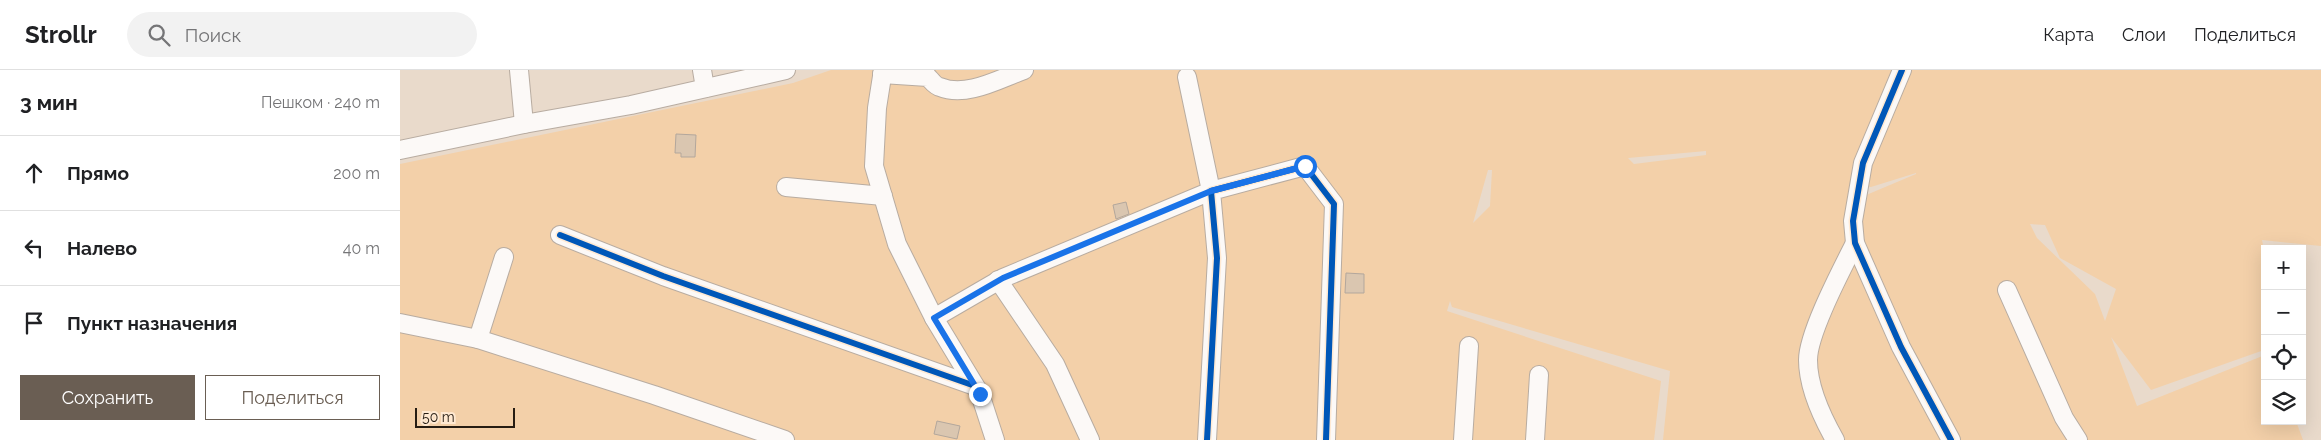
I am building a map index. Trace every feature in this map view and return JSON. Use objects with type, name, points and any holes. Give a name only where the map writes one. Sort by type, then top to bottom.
[{"type":"street","points":[[519,70],[524,124]]},
{"type":"street","points":[[702,70],[705,88]]},
{"type":"street","points":[[400,150],[524,124],[631,105],[786,70]]},
{"type":"street","points":[[995,440],[976,386],[934,318],[897,244],[874,166],[877,108],[883,72],[928,77],[938,87],[954,91],[971,89],[1024,70]]},
{"type":"street","points":[[1902,70],[1863,163],[1853,221],[1855,243],[1900,347],[1951,440]]},
{"type":"street","points":[[1187,77],[1211,191],[1216,258],[1207,440]]},
{"type":"street","points":[[934,318],[998,280],[1211,191],[1305,166],[1334,204],[1326,440]]},
{"type":"street","points":[[786,187],[884,196]]},
{"type":"street","points":[[560,235],[663,276],[976,386]]},
{"type":"street","points":[[1834,440],[1820,409],[1812,384],[1808,362],[1810,347],[1841,270],[1855,243]]},
{"type":"street","points":[[478,339],[504,257]]},
{"type":"street","points":[[998,280],[1055,364],[1090,440]]},
{"type":"street","points":[[2007,290],[2064,418],[2078,440]]},
{"type":"street","points":[[400,323],[478,339],[654,395],[785,440]]},
{"type":"street","points":[[1463,440],[1469,346]]},
{"type":"street","points":[[1535,440],[1539,375]]},
{"type":"shaded area","points":[[831,70],[2321,70],[2321,246],[2262,240],[2261,351],[2151,390],[2111,337],[2137,406],[2261,357],[2261,425],[2297,425],[2303,440],[1663,440],[1670,371],[1452,307],[1450,301],[1447,311],[1661,381],[1654,440],[400,440],[400,164],[793,83]],"holes":[[[1706,151],[1706,155],[1634,164],[1628,158]],[[1488,170],[1492,170],[1490,206],[1473,223]],[[1916,174],[1852,201],[1854,185],[1871,187]],[[2030,224],[2045,225],[2060,258],[2116,289],[2105,321],[2095,294],[2037,238]]]},
{"type":"building","points":[[676,134],[696,135],[695,157],[681,157],[681,153],[675,153]]},
{"type":"building","points":[[1126,202],[1129,214],[1116,219],[1113,205]]},
{"type":"building","points":[[1346,273],[1364,274],[1364,293],[1345,293]]},
{"type":"building","points":[[937,421],[960,426],[957,439],[934,434]]},
{"type":"cycle path","points":[[1902,70],[1863,163],[1853,221],[1855,243],[1901,347],[1951,440]]},
{"type":"cycle path","points":[[1207,440],[1217,258],[1211,191],[1305,166],[1334,204],[1326,440]]},
{"type":"cycle path","points":[[560,235],[663,276],[975,386]]},
{"type":"route","points":[[980,394],[934,318],[1003,278],[1211,191],[1305,166]]}]
